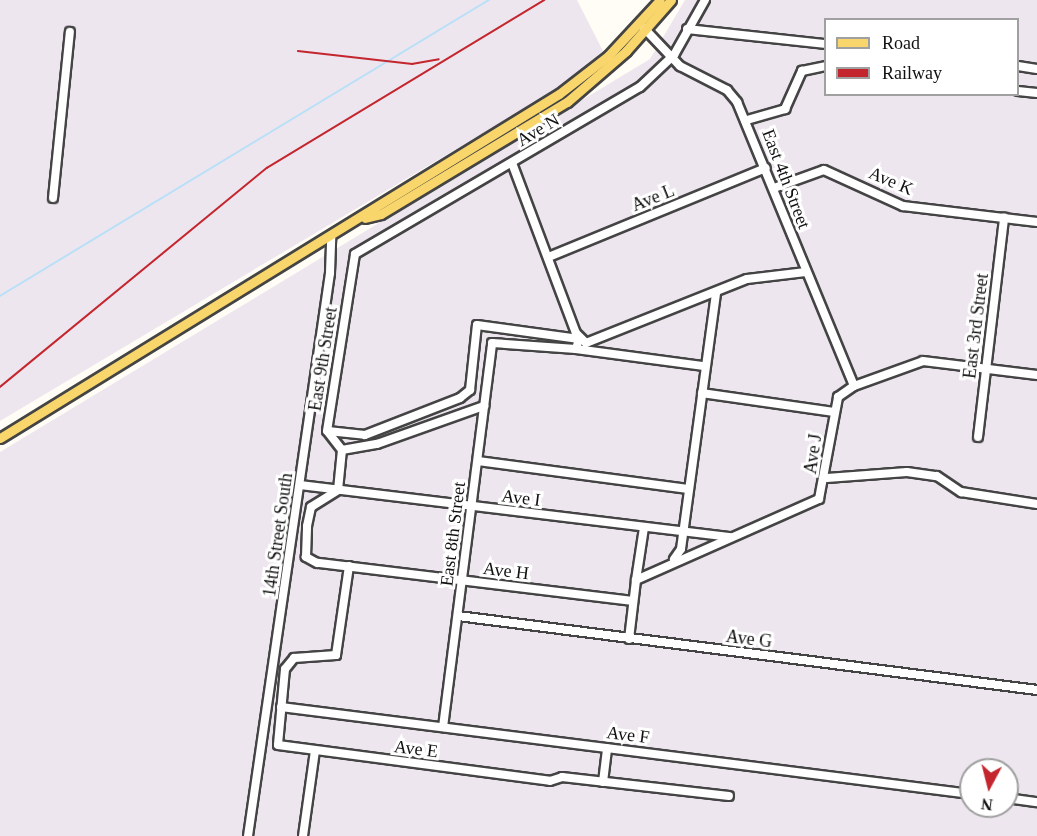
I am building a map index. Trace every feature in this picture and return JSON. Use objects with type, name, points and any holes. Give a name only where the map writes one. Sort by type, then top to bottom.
[{"type":"main road","points":[[643,27],[660,0]]},
{"type":"main road","points":[[0,438],[363,219],[568,87],[643,27],[671,0]]},
{"type":"street","name":"Ave N","points":[[355,255],[640,87],[674,56],[705,0]]},
{"type":"street","name":"East 4th Street","points":[[643,27],[674,56],[680,66],[727,90],[747,120],[806,272],[854,386]]},
{"type":"street","points":[[687,29],[824,44]]},
{"type":"street","points":[[53,198],[70,32]]},
{"type":"street","points":[[747,120],[784,109],[802,70],[824,66]]},
{"type":"street","points":[[1019,66],[1036,69]]},
{"type":"street","points":[[1019,91],[1037,93]]},
{"type":"street","points":[[512,163],[551,256],[579,339],[576,349],[704,366]]},
{"type":"street","name":"Ave L","points":[[551,256],[766,168]]},
{"type":"street","name":"Ave K","points":[[774,188],[825,170],[903,206],[1037,222]]},
{"type":"street","name":"East 3rd Street","points":[[978,437],[1004,218]]},
{"type":"street","name":"14th Street South","points":[[248,836],[300,485],[331,238]]},
{"type":"street","name":"East 9th Street","points":[[342,450],[327,431],[355,255]]},
{"type":"street","points":[[327,431],[365,435],[470,390],[477,325],[595,342],[716,292],[774,272],[806,272]]},
{"type":"street","points":[[674,559],[683,531],[716,292]]},
{"type":"street","name":"East 8th Street","points":[[443,727],[492,344],[576,349]]},
{"type":"street","name":"Ave J","points":[[636,580],[674,559],[738,537],[819,499],[827,478],[834,412],[838,397],[854,386],[924,361],[1037,375]]},
{"type":"street","points":[[702,393],[834,412]]},
{"type":"street","points":[[338,490],[342,450],[377,444],[484,406]]},
{"type":"street","points":[[478,461],[688,489]]},
{"type":"street","points":[[827,478],[907,472],[937,477],[961,492],[1037,504]]},
{"type":"street","name":"Ave I","points":[[300,485],[644,528],[738,537]]},
{"type":"street","name":"Ave H","points":[[338,490],[311,507],[306,557],[349,566],[633,601]]},
{"type":"street","points":[[629,639],[644,528]]},
{"type":"street","points":[[281,707],[285,669],[294,658],[336,655],[349,566]]},
{"type":"street","name":"Ave G","points":[[458,616],[1037,690]]},
{"type":"street","name":"Ave F","points":[[281,707],[959,792]]},
{"type":"street","name":"Ave E","points":[[281,707],[278,745],[550,781],[562,777],[729,796]]},
{"type":"street","points":[[603,782],[607,748]]},
{"type":"street","points":[[303,836],[315,750]]},
{"type":"street","points":[[1019,800],[1037,802]]},
{"type":"shaded area","points":[[0,0],[577,0],[603,51],[557,89],[0,421]]},
{"type":"shaded area","points":[[685,0],[1037,0],[1037,836],[0,836],[0,452],[650,59]]},
{"type":"waterway","points":[[0,296],[489,0]]},
{"type":"railway","points":[[0,387],[267,168],[544,0]]},
{"type":"railway","points":[[298,51],[412,64],[439,59]]}]
